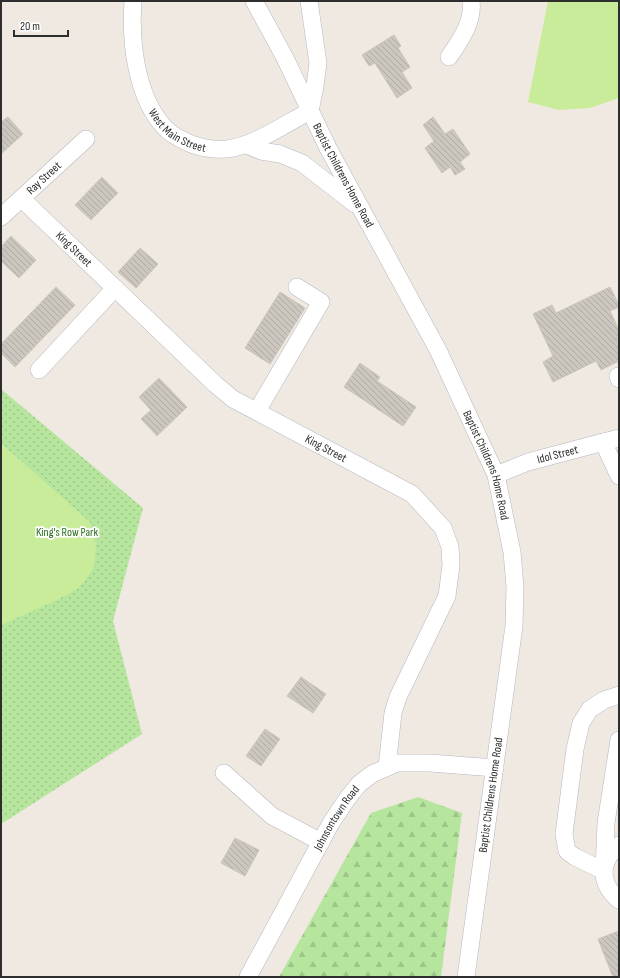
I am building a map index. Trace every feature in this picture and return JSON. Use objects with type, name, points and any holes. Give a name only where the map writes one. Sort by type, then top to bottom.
[{"type":"street","name":"West Main Street","points":[[133,1],[133,47],[140,80],[148,105],[165,129],[181,140],[202,148],[226,149],[246,145],[310,112]]},
{"type":"street","name":"Baptist Childrens Home Road","points":[[254,1],[285,58],[310,112],[360,208],[438,350],[496,475],[512,552],[515,587],[514,626],[466,977]]},
{"type":"street","points":[[309,1],[318,63],[310,112]]},
{"type":"street","points":[[449,57],[463,36],[472,9],[471,1]]},
{"type":"street","name":"Ray Street","points":[[1,217],[86,139]]},
{"type":"street","points":[[246,145],[261,151],[280,154],[302,163],[360,208]]},
{"type":"street","name":"King Street","points":[[22,199],[215,384],[233,398],[412,494],[443,528],[450,547],[452,565],[447,596],[398,697],[393,712],[387,767]]},
{"type":"street","points":[[257,411],[321,302],[296,287]]},
{"type":"street","points":[[39,370],[115,288]]},
{"type":"street","points":[[611,440],[619,476]]},
{"type":"street","name":"Idol Street","points":[[496,475],[528,462],[611,440]]},
{"type":"street","points":[[604,871],[575,857],[567,851],[564,834],[575,749],[581,723],[590,709],[604,700],[619,695]]},
{"type":"street","points":[[619,740],[606,823],[604,871],[605,882],[610,892],[619,900]]},
{"type":"street","name":"Johnsontown Road","points":[[248,977],[321,842],[343,805],[360,784],[372,774],[397,763],[430,763],[495,768]]},
{"type":"street","points":[[224,773],[272,816],[321,842]]},
{"type":"street","points":[[604,871],[606,860],[619,844]]},
{"type":"green space","points":[[548,1],[619,1],[619,98],[590,108],[559,110],[528,102]]},
{"type":"green space","name":"King's Row Park","points":[[1,389],[143,508],[113,621],[142,734],[1,824]]},
{"type":"green space","points":[[1,443],[90,522],[96,545],[94,568],[79,588],[55,601],[1,625]]},
{"type":"green space","points":[[418,797],[462,813],[441,977],[279,977],[371,813]]},
{"type":"building","points":[[394,35],[401,46],[398,48],[410,67],[402,72],[412,88],[397,98],[375,63],[369,66],[362,55]]},
{"type":"building","points":[[8,117],[23,134],[1,154],[1,122]]},
{"type":"building","points":[[433,117],[445,134],[453,129],[470,154],[460,162],[465,169],[455,175],[450,167],[442,173],[425,148],[434,141],[423,125]]},
{"type":"building","points":[[102,177],[118,193],[91,220],[75,205]]},
{"type":"building","points":[[11,236],[36,260],[19,278],[1,261],[1,247]]},
{"type":"building","points":[[140,248],[158,264],[136,288],[118,272]]},
{"type":"building","points":[[56,287],[75,305],[15,367],[1,353],[1,344]]},
{"type":"building","points":[[610,287],[619,305],[619,307],[610,311],[619,330],[619,340],[617,341],[619,344],[619,361],[601,370],[596,361],[553,382],[543,362],[553,356],[533,314],[552,305],[556,313]]},
{"type":"building","points":[[280,292],[305,308],[270,364],[245,348]]},
{"type":"building","points":[[360,363],[380,377],[377,381],[416,407],[403,426],[344,387]]},
{"type":"building","points":[[159,378],[187,407],[157,436],[141,419],[151,410],[139,397]]},
{"type":"building","points":[[301,677],[326,694],[313,713],[287,696]]},
{"type":"building","points":[[265,729],[280,739],[261,766],[246,756]]},
{"type":"building","points":[[235,838],[259,850],[245,876],[221,863]]},
{"type":"building","points":[[619,931],[619,977],[613,977],[598,939]]}]
